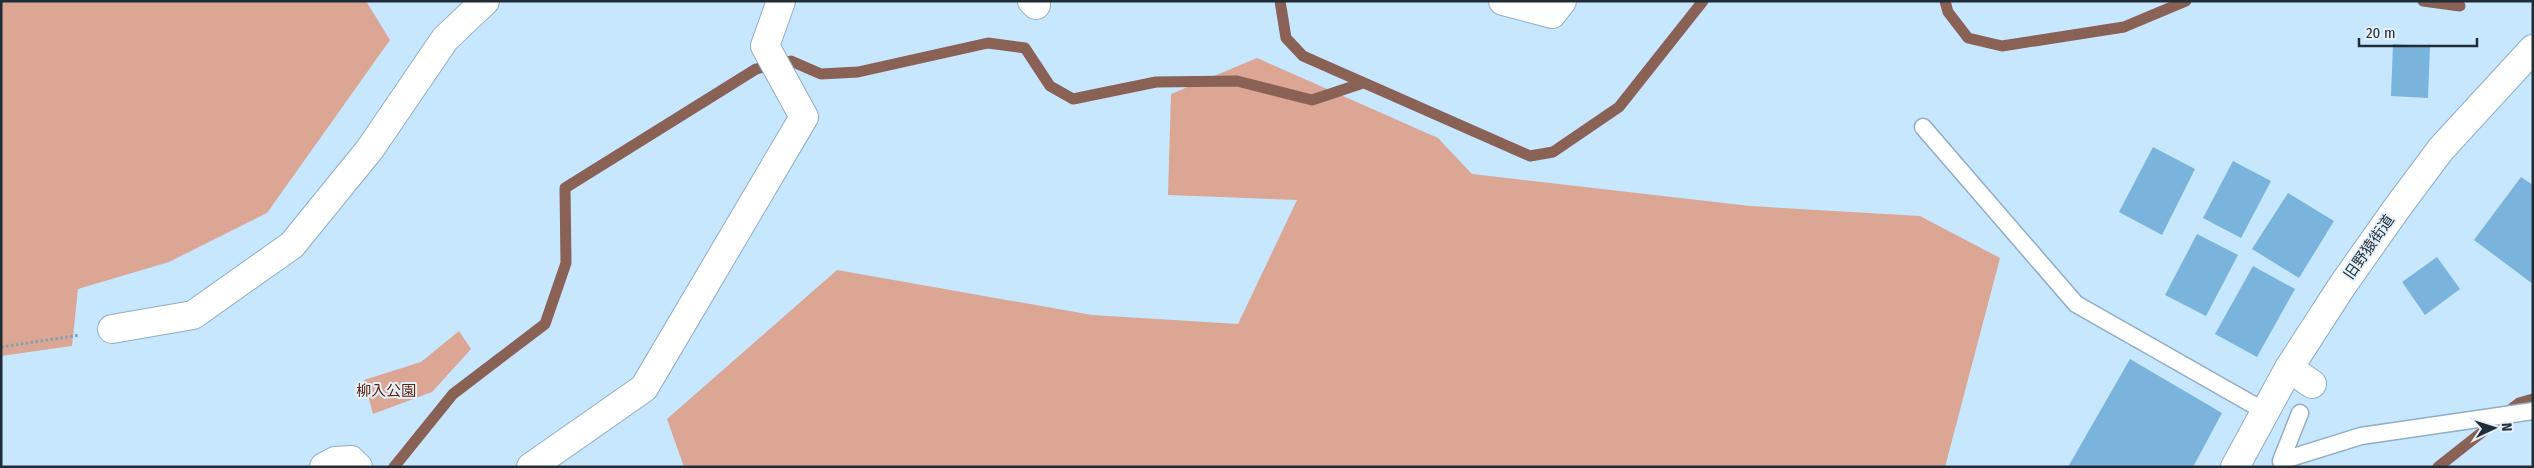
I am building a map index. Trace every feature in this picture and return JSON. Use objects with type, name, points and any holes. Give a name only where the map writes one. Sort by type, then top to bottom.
[{"type":"street","points":[[112,329],[193,315],[292,244],[370,149],[445,40],[485,1]]},
{"type":"street","points":[[530,467],[644,388],[804,117],[764,46],[781,1]]},
{"type":"street","points":[[1503,1],[1552,14],[1562,1]]},
{"type":"street","name":"旧野猿街道","points":[[2235,467],[2290,368],[2342,286],[2430,164],[2533,49]]},
{"type":"street","points":[[2290,368],[2312,384]]},
{"type":"street","points":[[324,467],[336,461],[351,460],[358,467]]},
{"type":"lane","points":[[1923,127],[2076,304],[2266,412]]},
{"type":"lane","points":[[2300,413],[2281,461],[2361,436],[2533,411]]},
{"type":"path","points":[[1,348],[112,329]]},
{"type":"green space","points":[[1,1],[366,1],[390,40],[267,213],[169,262],[78,289],[72,346],[1,356]]},
{"type":"green space","points":[[1257,58],[1438,138],[1472,174],[1750,206],[1920,216],[2000,258],[1945,467],[684,467],[667,419],[837,270],[1092,315],[1238,324],[1297,200],[1168,195],[1171,94]]},
{"type":"green space","name":"柳入公園","points":[[459,331],[471,349],[432,392],[373,414],[364,380],[421,362]]},
{"type":"building","points":[[2393,44],[2430,46],[2428,98],[2391,96]]},
{"type":"building","points":[[2153,147],[2195,169],[2162,235],[2119,212]]},
{"type":"building","points":[[2233,161],[2271,181],[2241,238],[2203,218]]},
{"type":"building","points":[[2521,177],[2533,185],[2533,284],[2474,240]]},
{"type":"building","points":[[2288,193],[2334,221],[2299,278],[2252,249]]},
{"type":"building","points":[[2197,234],[2238,255],[2206,316],[2165,295]]},
{"type":"building","points":[[2437,257],[2460,289],[2425,315],[2402,282]]},
{"type":"building","points":[[2253,266],[2295,289],[2257,357],[2215,334]]},
{"type":"building","points":[[2130,359],[2222,413],[2193,467],[2068,467]]},
{"type":"waterway","points":[[1280,1],[1286,38],[1303,56],[1530,156],[1553,152],[1619,107],[1703,1]]},
{"type":"waterway","points":[[1945,1],[1948,12],[1968,38],[2002,46],[2124,27],[2186,1]]},
{"type":"waterway","points":[[2423,1],[2460,6]]},
{"type":"waterway","points":[[394,467],[453,394],[545,324],[566,263],[565,188],[756,69],[791,61],[821,74],[858,72],[988,43],[1025,48],[1050,86],[1073,99],[1156,82],[1237,81],[1312,100],[1363,83]]},
{"type":"waterway","points":[[2438,467],[2519,403],[2533,399]]}]
